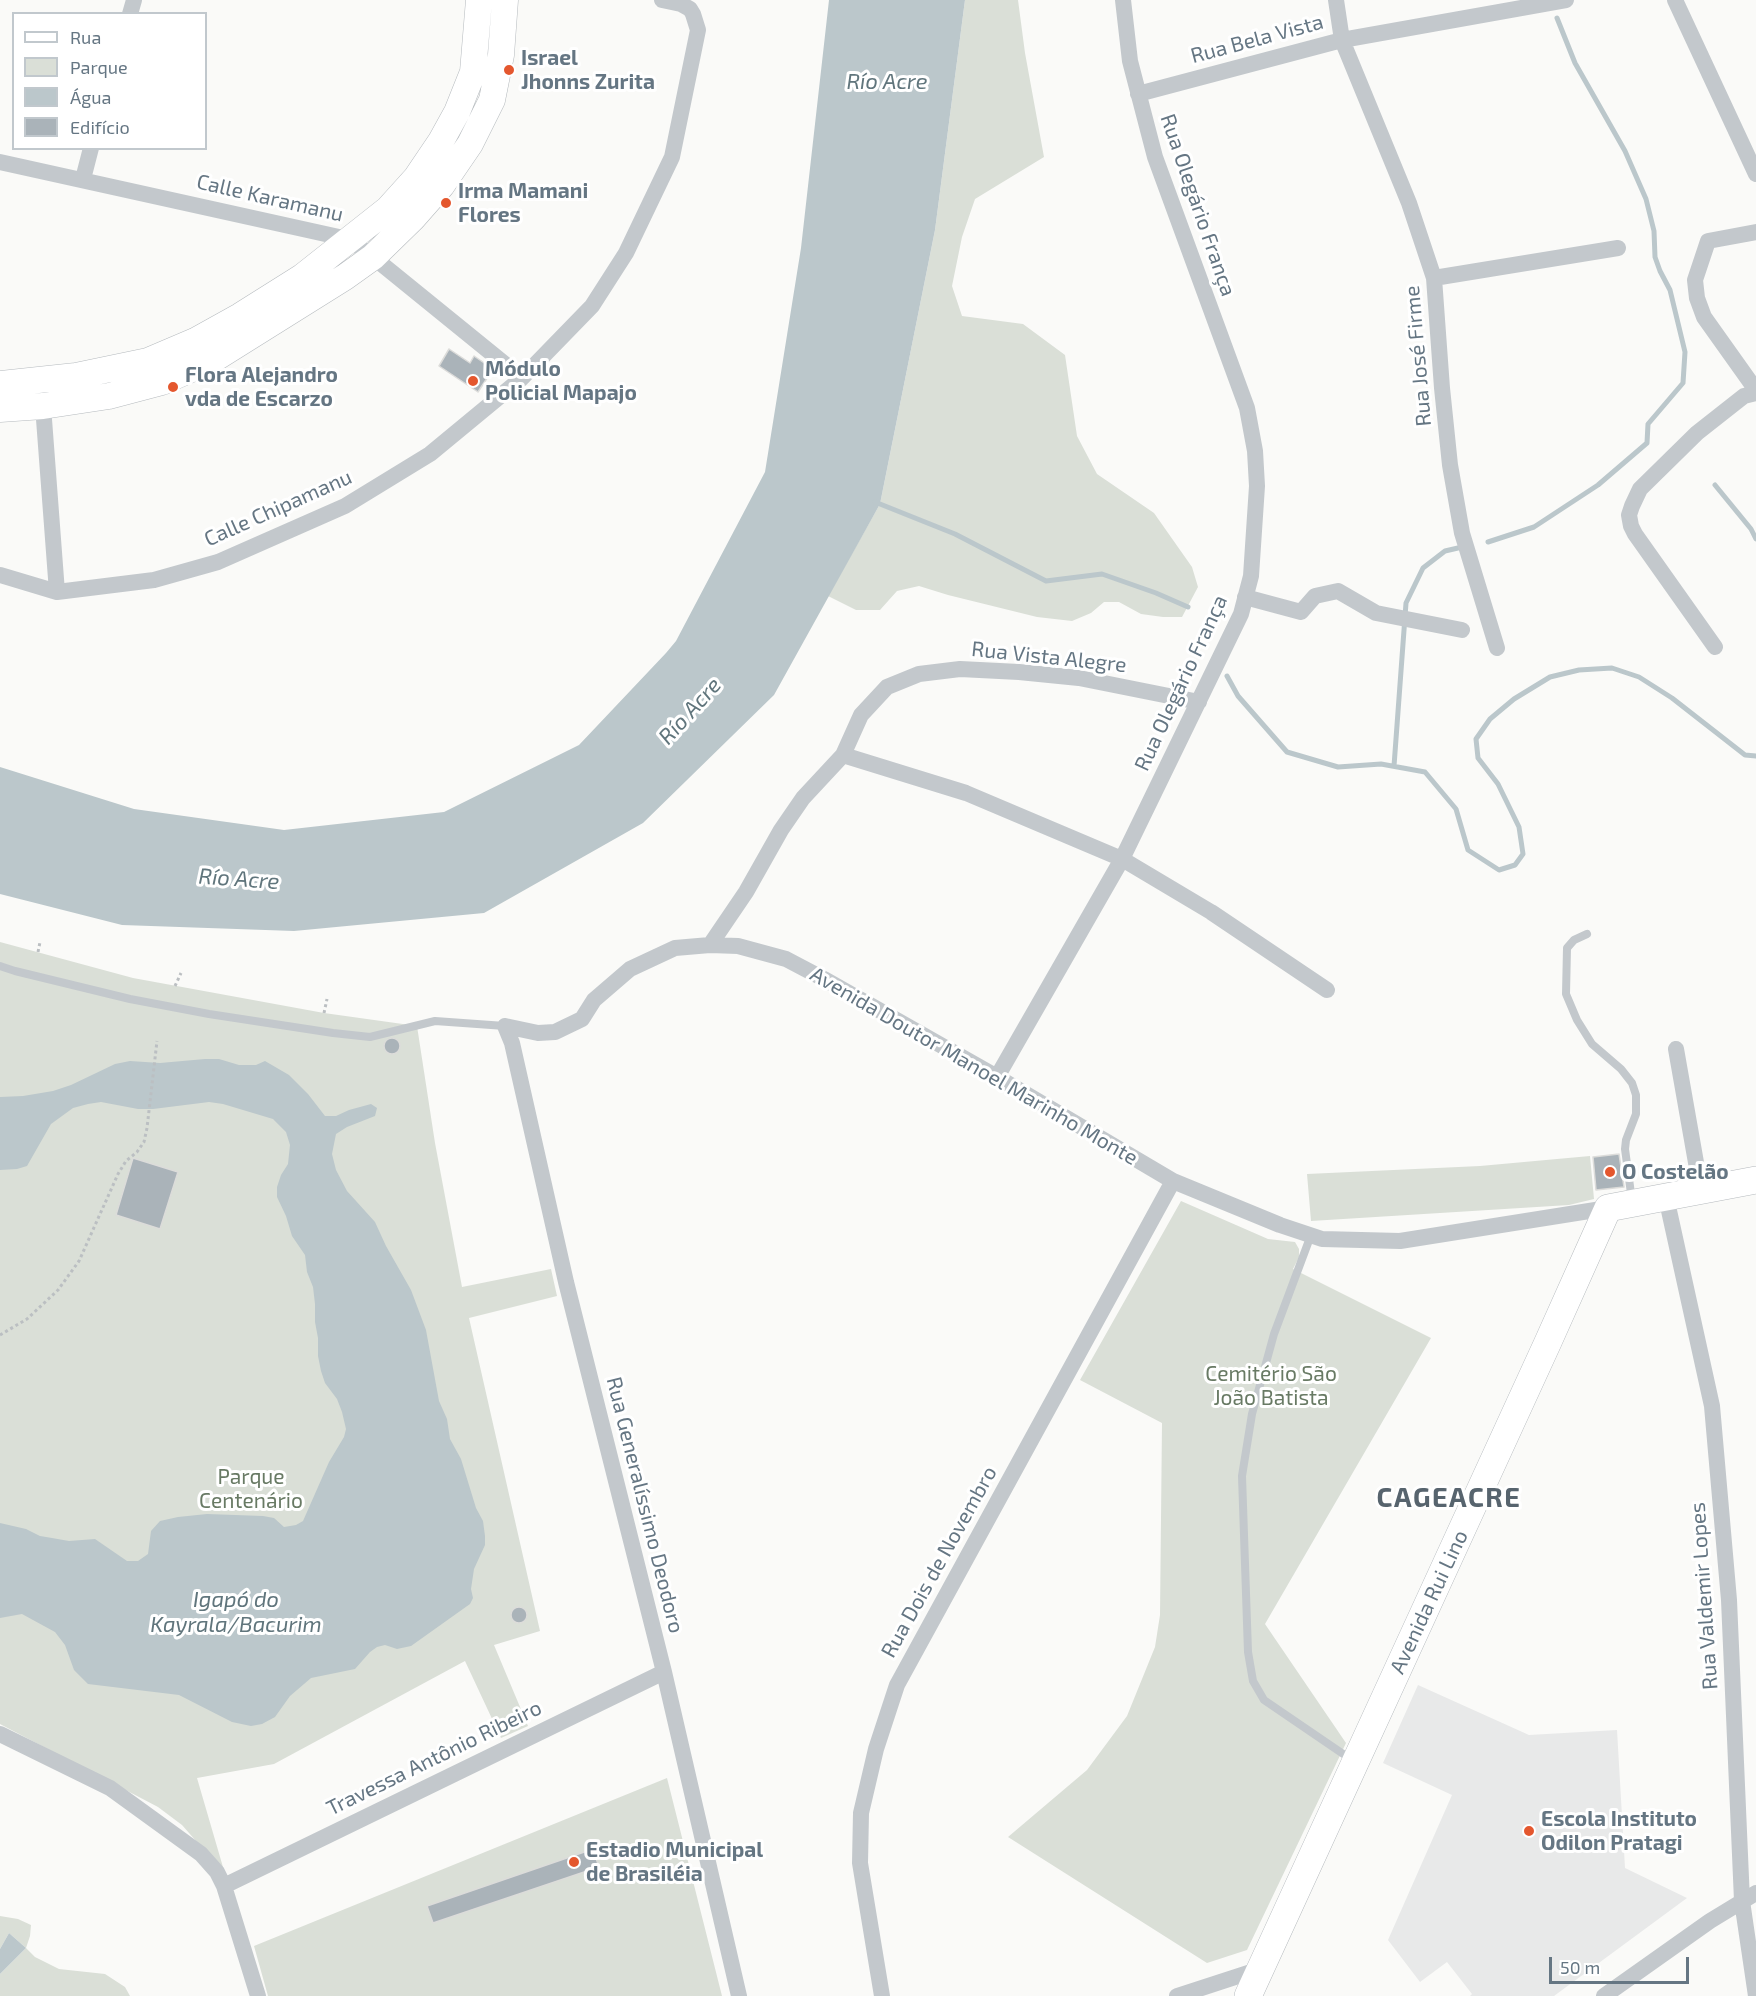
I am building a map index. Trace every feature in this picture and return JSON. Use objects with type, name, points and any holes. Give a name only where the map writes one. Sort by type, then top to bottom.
[{"type":"highway","name":"Avenida Doutor Manoel Marinho Monte","points":[[1620,1206],[1756,1180]]},
{"type":"highway","name":"Avenida Rui Lino","points":[[1248,1996],[1548,1342],[1620,1206]]},
{"type":"main road","points":[[0,384],[76,376],[148,361],[195,341],[302,277],[388,209],[416,178],[457,112],[473,72],[479,0]]},
{"type":"main road","points":[[0,409],[109,396],[162,382],[214,359],[373,257],[413,218],[442,185],[470,144],[492,100],[501,55],[505,0]]},
{"type":"street","points":[[133,0],[143,0]]},
{"type":"street","name":"Calle Chipamanu","points":[[0,575],[57,592],[153,580],[218,562],[345,507],[430,454],[522,378],[591,306],[626,253],[672,157],[698,30],[690,9],[681,3],[662,0]]},
{"type":"street","name":"Rua Olegário França","points":[[997,1077],[1122,860],[1241,614],[1251,576],[1257,486],[1255,451],[1247,408],[1155,157],[1130,61],[1123,0]]},
{"type":"street","name":"Rua José Firme","points":[[1336,0],[1342,40],[1409,203],[1434,278],[1450,465],[1461,533],[1497,648]]},
{"type":"street","name":"Rua Bela Vista","points":[[1138,94],[1342,40],[1566,0]]},
{"type":"street","points":[[1675,0],[1756,174]]},
{"type":"street","points":[[83,179],[91,150]]},
{"type":"street","name":"Calle Karamanu","points":[[0,162],[348,239],[522,378]]},
{"type":"street","points":[[1715,647],[1630,526],[1629,515],[1640,489],[1696,433],[1744,396],[1756,392],[1704,317],[1697,298],[1695,280],[1708,241],[1756,232]]},
{"type":"street","points":[[1434,278],[1618,248]]},
{"type":"street","points":[[43,405],[57,592]]},
{"type":"street","points":[[1245,597],[1301,612],[1315,596],[1338,591],[1376,613],[1462,630]]},
{"type":"street","name":"Rua Vista Alegre","points":[[710,945],[746,892],[781,830],[803,798],[843,755],[861,715],[887,687],[919,674],[960,669],[1079,678],[1199,702]]},
{"type":"street","points":[[843,755],[966,793],[1122,860],[1211,912],[1327,990]]},
{"type":"street","name":"Avenida Doutor Manoel Marinho Monte","points":[[505,1026],[538,1033],[555,1032],[567,1028],[582,1019],[594,1000],[630,969],[675,948],[710,945],[738,946],[786,959],[997,1077],[1173,1181],[1280,1225],[1322,1239],[1400,1241],[1620,1206]]},
{"type":"street","name":"Rua Generalíssimo Deodoro","points":[[505,1026],[512,1043],[567,1282],[663,1672],[739,1996]]},
{"type":"street","points":[[1676,1049],[1701,1191]]},
{"type":"street","name":"Rua Dois de Novembro","points":[[882,1996],[860,1863],[861,1813],[876,1749],[897,1685],[1173,1181]]},
{"type":"street","name":"Rua Valdemir Lopes","points":[[1666,1197],[1712,1406],[1729,1600],[1756,1996]]},
{"type":"street","name":"Travessa Antônio Ribeiro","points":[[224,1886],[663,1672]]},
{"type":"street","points":[[0,1734],[111,1788],[201,1854],[217,1872],[224,1886],[258,1996]]},
{"type":"street","points":[[1604,1996],[1710,1921],[1749,1897]]},
{"type":"street","points":[[1177,1996],[1260,1969]]},
{"type":"lane","points":[[1587,934],[1574,940],[1566,948],[1566,994],[1577,1020],[1592,1044],[1621,1069],[1632,1083],[1636,1095],[1636,1114],[1626,1140],[1620,1206]]},
{"type":"lane","name":"Avenida Doutor Manoel Marinho Monte","points":[[0,966],[130,999],[333,1033],[370,1037],[435,1021],[505,1026]]},
{"type":"lane","points":[[1311,1235],[1274,1334],[1252,1414],[1242,1476],[1248,1653],[1253,1680],[1264,1700],[1355,1761]]},
{"type":"path","points":[[38,952],[40,942]]},
{"type":"path","points":[[174,987],[181,973]]},
{"type":"path","points":[[324,1013],[327,999]]},
{"type":"path","points":[[0,1335],[27,1319],[58,1290],[69,1276],[79,1261],[118,1174],[126,1161],[144,1142],[157,1041]]},
{"type":"shaded area","name":"Escola Instituto Odilon Pratagi","points":[[1418,1685],[1529,1735],[1617,1730],[1625,1868],[1687,1898],[1554,1996],[1470,1996],[1472,1994],[1447,1962],[1420,1982],[1388,1940],[1452,1795],[1383,1763]]},
{"type":"green space","points":[[965,0],[1018,0],[1044,157],[975,199],[962,237],[952,286],[962,316],[1023,324],[1065,355],[1077,436],[1097,474],[1154,513],[1192,567],[1198,587],[1182,617],[1141,614],[1119,602],[1104,602],[1091,613],[1072,621],[1037,617],[919,586],[897,591],[880,610],[856,610],[828,596],[880,504],[935,230]]},
{"type":"green space","name":"Parque Centenário","points":[[0,942],[133,978],[324,1013],[417,1026],[435,1143],[462,1287],[551,1269],[557,1296],[469,1318],[540,1631],[494,1645],[528,1726],[501,1738],[465,1661],[274,1764],[197,1778],[225,1874],[182,1825],[158,1807],[0,1724]]},
{"type":"green space","points":[[1590,1156],[1594,1199],[1569,1205],[1311,1221],[1307,1174],[1480,1166]]},
{"type":"green space","name":"Cemitério São João Batista","points":[[1181,1201],[1268,1239],[1295,1242],[1299,1249],[1299,1257],[1293,1269],[1431,1338],[1265,1624],[1346,1743],[1247,1950],[1207,1963],[1008,1837],[1087,1770],[1127,1716],[1155,1647],[1160,1615],[1162,1423],[1080,1380]]},
{"type":"green space","name":"Estadio Municipal de Brasiléia","points":[[667,1778],[722,1996],[268,1996],[254,1946]]},
{"type":"green space","points":[[0,1916],[18,1919],[31,1925],[26,1948],[9,1933],[0,1949]]},
{"type":"green space","points":[[26,1948],[35,1957],[59,1969],[105,1974],[125,1987],[130,1996],[0,1996],[0,1974]]},
{"type":"water","name":"Río Acre","points":[[829,0],[965,0],[935,230],[880,504],[774,695],[643,823],[484,913],[294,931],[122,925],[0,894],[0,767],[134,809],[284,830],[444,812],[579,745],[666,653],[676,641],[765,472],[801,248]]},
{"type":"water","name":"Igapó do Kayrala/Bacurim","points":[[219,1059],[239,1065],[256,1065],[265,1061],[289,1075],[325,1116],[336,1116],[371,1104],[377,1108],[375,1116],[336,1134],[332,1154],[336,1170],[347,1191],[375,1222],[411,1290],[426,1330],[439,1401],[447,1419],[450,1439],[461,1459],[476,1508],[483,1521],[485,1536],[485,1545],[474,1569],[471,1589],[473,1598],[470,1604],[411,1646],[397,1649],[385,1645],[377,1647],[355,1669],[311,1678],[290,1696],[275,1717],[262,1724],[251,1726],[232,1722],[179,1695],[88,1684],[74,1670],[65,1645],[55,1632],[22,1614],[0,1618],[0,1523],[26,1529],[40,1536],[69,1541],[95,1539],[127,1561],[138,1561],[148,1554],[151,1531],[160,1521],[178,1517],[207,1514],[263,1516],[274,1518],[284,1527],[296,1525],[303,1521],[329,1462],[344,1437],[346,1429],[342,1412],[337,1399],[325,1383],[321,1371],[313,1287],[307,1272],[305,1255],[292,1236],[277,1197],[281,1175],[288,1164],[290,1145],[286,1132],[273,1119],[209,1102],[153,1109],[138,1109],[101,1102],[88,1104],[73,1108],[51,1124],[27,1166],[0,1170],[0,1097],[53,1091],[115,1064],[130,1061],[160,1063]]},
{"type":"water","points":[[9,1933],[26,1948],[0,1974],[0,1949]]},
{"type":"building","name":"Módulo Policial Mapajo","points":[[449,349],[470,363],[474,356],[493,369],[478,392],[439,366]]},
{"type":"building","points":[[392,1038],[398,1040],[400,1046],[398,1052],[392,1054],[386,1052],[384,1046],[386,1040]]},
{"type":"building","name":"O Costelão","points":[[1619,1154],[1624,1187],[1596,1190],[1593,1157]]},
{"type":"building","points":[[133,1158],[178,1172],[160,1229],[116,1215]]},
{"type":"building","points":[[519,1607],[525,1609],[527,1615],[525,1621],[519,1623],[513,1621],[511,1615],[513,1609]]},
{"type":"building","points":[[593,1849],[599,1867],[433,1923],[427,1906]]},
{"type":"waterway","points":[[1488,542],[1534,527],[1598,485],[1647,443],[1648,424],[1683,383],[1685,352],[1670,290],[1655,257],[1654,231],[1646,199],[1625,151],[1575,63],[1557,18]]},
{"type":"waterway","points":[[1715,485],[1751,529],[1756,539]]},
{"type":"waterway","points":[[875,502],[955,534],[1046,581],[1102,574],[1188,607]]},
{"type":"waterway","points":[[1394,766],[1406,603],[1423,568],[1445,551],[1458,548]]},
{"type":"waterway","points":[[1227,676],[1238,696],[1287,752],[1338,767],[1381,764],[1425,772],[1456,809],[1468,850],[1499,870],[1515,865],[1523,854],[1519,827],[1498,784],[1478,758],[1476,739],[1490,719],[1514,699],[1550,677],[1579,670],[1612,668],[1639,677],[1672,698],[1745,755],[1756,756]]},
{"type":"place","name":"Israel Jhonns Zurita","points":[[509,70]]},
{"type":"place","name":"Irma Mamani Flores","points":[[446,203]]},
{"type":"place","name":"Módulo Policial Mapajo","points":[[473,381]]},
{"type":"place","name":"Flora Alejandro vda de Escarzo","points":[[173,387]]},
{"type":"place","name":"O Costelão","points":[[1610,1172]]},
{"type":"place","name":"Escola Instituto Odilon Pratagi","points":[[1529,1831]]},
{"type":"place","name":"Estadio Municipal de Brasiléia","points":[[574,1862]]},
{"type":"district","name":"CAGEACRE","points":[[1449,1498]]}]
